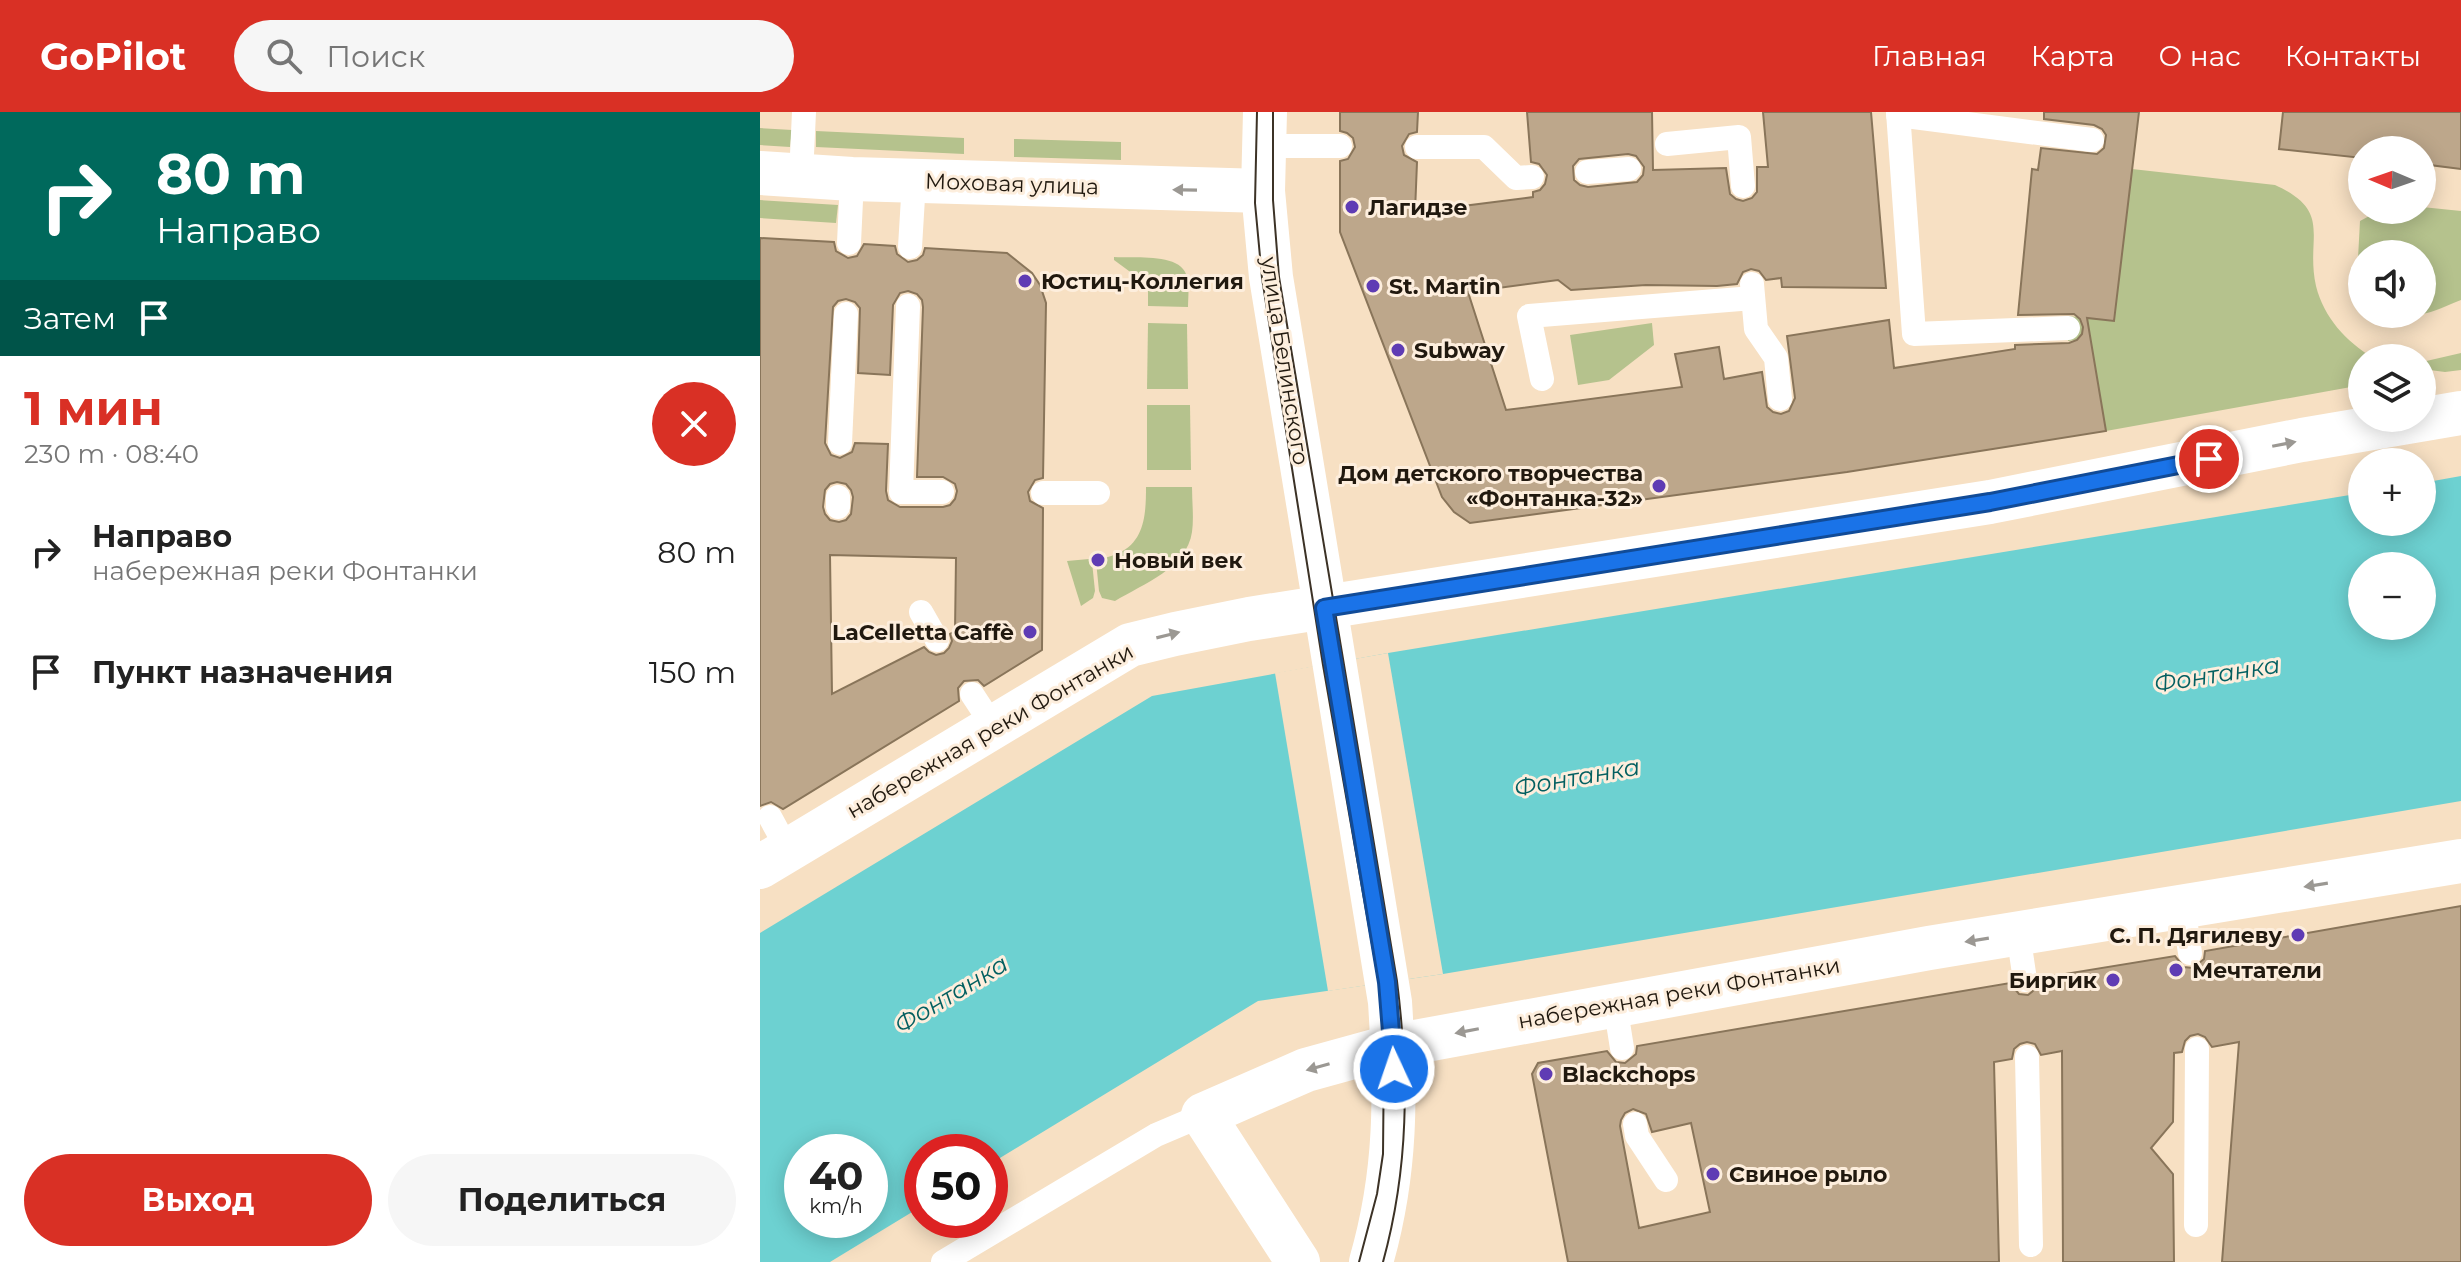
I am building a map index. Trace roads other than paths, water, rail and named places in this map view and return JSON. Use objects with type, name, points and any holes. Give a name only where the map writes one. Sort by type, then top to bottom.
[{"type":"main road","name":"улица Белинского","points":[[1264,129],[1263,191],[1271,277],[1387,982],[1393,1046],[1393,1153],[1388,1197],[1371,1262]]},
{"type":"main road","name":"Моховая улица","points":[[781,174],[852,179],[1263,191]]},
{"type":"main road","name":"набережная реки Фонтанки","points":[[773,845],[982,710],[1130,645],[1324,608],[1990,502],[2302,440],[2461,413]]},
{"type":"main road","name":"набережная реки Фонтанки","points":[[1203,1115],[1306,1070],[1393,1046],[2018,933],[2461,861]]},
{"type":"main road","points":[[1203,1115],[1298,1262]]},
{"type":"lane","points":[[781,174],[804,112]]},
{"type":"lane","points":[[2068,328],[1914,334],[1898,114],[2092,140]]},
{"type":"lane","points":[[1264,129],[1340,146]]},
{"type":"lane","points":[[1667,144],[1739,137],[1743,186]]},
{"type":"lane","points":[[1417,147],[1484,147],[1516,178],[1532,177]]},
{"type":"lane","points":[[1587,172],[1629,169]]},
{"type":"lane","points":[[849,243],[852,179]]},
{"type":"lane","points":[[910,247],[914,181]]},
{"type":"lane","points":[[1542,379],[1529,316],[1752,290],[1756,329],[1776,358],[1780,399]]},
{"type":"lane","points":[[908,306],[901,492],[942,492]]},
{"type":"lane","points":[[840,443],[846,314]]},
{"type":"lane","points":[[1043,493],[1098,493]]},
{"type":"lane","points":[[921,612],[937,640]]},
{"type":"lane","points":[[2183,906],[2190,953]]},
{"type":"lane","points":[[2018,933],[2025,980]]},
{"type":"lane","points":[[1615,1004],[1622,1048]]},
{"type":"lane","points":[[2196,1225],[2197,1049]]},
{"type":"lane","points":[[2027,1057],[2031,1245]]},
{"type":"lane","name":"набережная реки Фонтанки","points":[[943,1262],[1156,1135],[1203,1115]]},
{"type":"lane","points":[[1635,1124],[1637,1136],[1666,1180]]},
{"type":"water","name":"Фонтанка","points":[[2461,476],[2461,801],[1443,974],[1258,1001],[1008,1153],[1008,1134],[904,1134],[904,1217],[888,1227],[888,1134],[784,1134],[784,1238],[869,1238],[830,1262],[760,1262],[760,933],[1152,696],[1388,653],[2348,495],[2348,536],[2436,536],[2436,480]]},
{"type":"tram line","points":[[1257,112],[1255,203],[1262,278],[1323,665],[1379,984],[1384,1048],[1383,1154],[1377,1194],[1359,1262]]},
{"type":"tram line","points":[[1273,112],[1273,200],[1279,277],[1401,1017],[1405,1087],[1402,1157],[1392,1227],[1383,1262]]},
{"type":"place","name":"Лагидзе","points":[[1352,207]]},
{"type":"place","name":"Юстиц-Коллегия","points":[[1025,281]]},
{"type":"place","name":"St. Martin","points":[[1373,286]]},
{"type":"place","name":"Subway","points":[[1398,350]]},
{"type":"place","name":"Дом детского творчества «Фонтанка-32»","points":[[1659,486]]},
{"type":"place","name":"Новый век","points":[[1098,560]]},
{"type":"place","name":"LaCelletta Caffè","points":[[1030,632]]},
{"type":"place","name":"С. П. Дягилеву","points":[[2298,935]]},
{"type":"place","name":"Мечтатели","points":[[2176,970]]},
{"type":"place","name":"Биргик","points":[[2113,980]]},
{"type":"place","name":"Blackchops","points":[[1546,1074]]},
{"type":"place","name":"Свиное рыло","points":[[1713,1174]]}]
